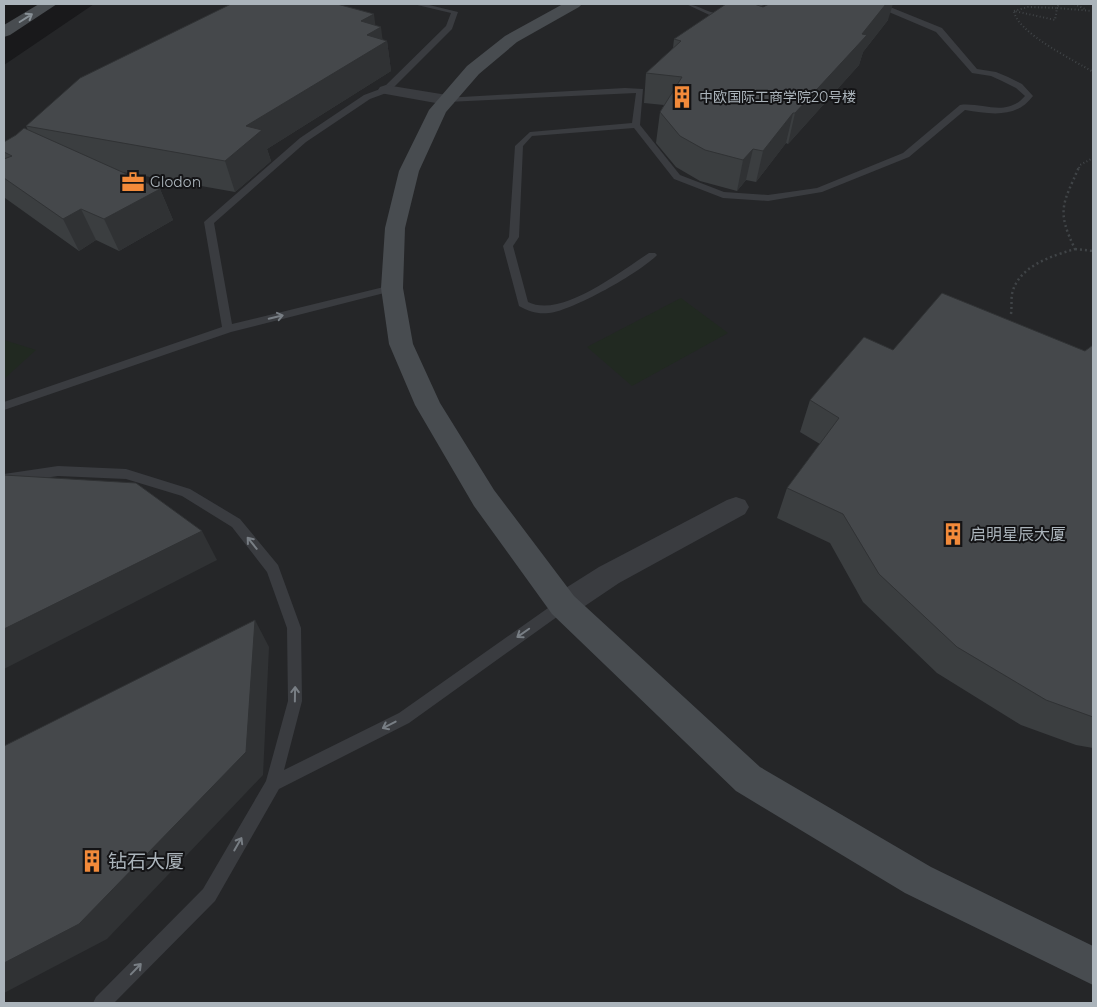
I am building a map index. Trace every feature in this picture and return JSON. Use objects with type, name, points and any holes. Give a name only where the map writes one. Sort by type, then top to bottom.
[{"type":"street","points":[[4,32],[49,4]]},
{"type":"street","points":[[574,4],[511,39],[473,70],[438,110],[409,171],[395,228],[392,288],[401,344],[428,405],[484,498],[563,605],[748,779],[918,880],[1093,966]]},
{"type":"street","points":[[386,90],[447,100]]},
{"type":"street","points":[[563,605],[609,575],[736,507]]},
{"type":"lane","points":[[228,329],[208,222],[303,140],[367,97],[386,90],[449,27],[455,12],[416,4]]},
{"type":"lane","points":[[689,4],[716,16],[766,4]]},
{"type":"lane","points":[[447,100],[625,90],[640,91],[636,125],[677,176],[723,195],[768,198],[819,190],[906,154],[963,107],[1002,112],[1026,102],[1029,96],[1019,86],[992,74],[975,71],[939,30],[888,8],[873,4]]},
{"type":"lane","points":[[636,125],[530,134],[519,146],[514,237],[508,246],[523,304],[528,310],[545,311],[574,303],[652,255]]},
{"type":"lane","points":[[4,406],[228,329],[392,288]]},
{"type":"lane","points":[[4,479],[58,471],[126,474],[186,492],[236,523],[273,569],[294,628],[295,701],[273,784],[209,895],[102,1003]]},
{"type":"lane","points":[[273,784],[404,718],[563,605]]},
{"type":"path","points":[[1014,11],[1055,20],[1059,4]]},
{"type":"path","points":[[1074,4],[1093,12]]},
{"type":"path","points":[[1014,11],[1028,7],[1087,10]]},
{"type":"path","points":[[1014,11],[1015,18],[1027,31],[1093,72]]},
{"type":"path","points":[[1075,249],[1065,228],[1063,205],[1080,165],[1093,158]]},
{"type":"path","points":[[1012,314],[1013,292],[1024,273],[1045,259],[1075,249],[1093,251]]},
{"type":"shaded area","points":[[94,4],[1093,4],[1093,1003],[4,1003],[4,65]]},
{"type":"shaded area","points":[[681,298],[728,333],[632,386],[587,347]]},
{"type":"shaded area","points":[[4,340],[36,350],[4,379]]},
{"type":"building","points":[[231,4],[337,4],[374,14],[361,21],[381,27],[367,35],[387,41],[246,126],[262,130],[225,161],[26,126],[80,78]]},
{"type":"building","points":[[726,4],[754,4],[763,7],[769,4],[886,4],[862,34],[867,35],[793,113],[763,151],[753,149],[743,160],[705,150],[680,136],[660,112],[682,77],[646,73],[681,41],[674,39]]},
{"type":"building","points":[[24,128],[160,189],[104,219],[81,209],[63,219],[4,178],[4,159],[12,156],[4,152],[4,142]]},
{"type":"building","name":"启明星辰大厦","points":[[942,293],[1085,351],[1093,345],[1093,717],[1046,700],[957,647],[879,574],[843,514],[787,488],[839,418],[810,400],[864,337],[893,350]]},
{"type":"building","points":[[4,475],[136,483],[202,531],[4,629]]},
{"type":"building","name":"钻石大厦","points":[[255,620],[246,752],[79,924],[4,963],[4,746]]},
{"type":"place","name":"中欧国际工商学院20号楼","points":[[682,97]]},
{"type":"place","name":"Glodon","points":[[133,182]]},
{"type":"place","name":"启明星辰大厦","points":[[953,534]]},
{"type":"place","name":"钻石大厦","points":[[92,861]]}]
